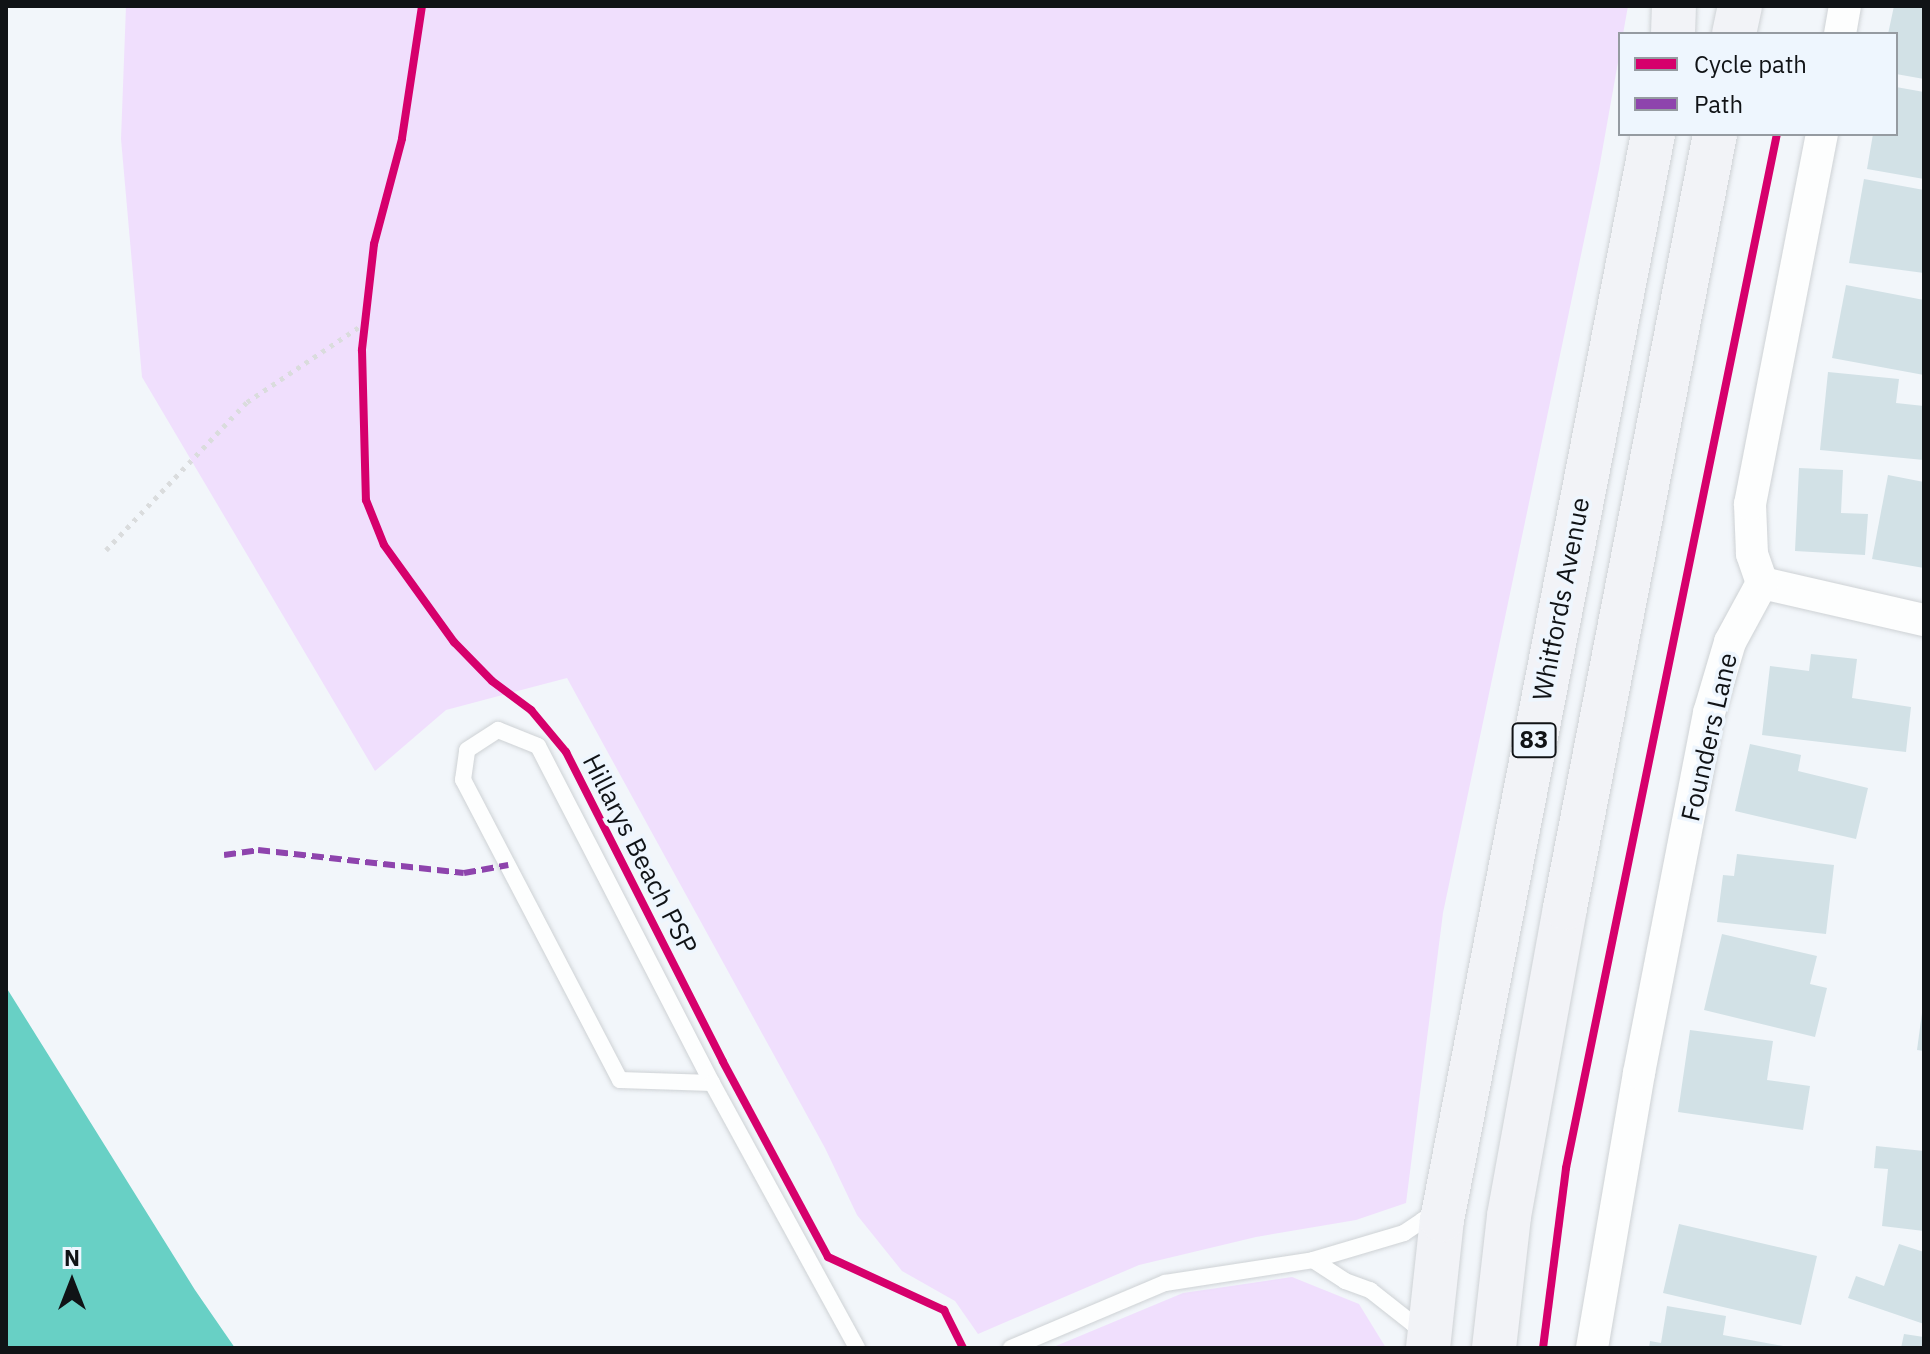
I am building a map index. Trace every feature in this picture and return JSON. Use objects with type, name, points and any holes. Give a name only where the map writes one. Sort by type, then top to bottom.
[{"type":"main road","points":[[1673,32],[1674,6]]},
{"type":"main road","points":[[1734,32],[1740,6]]},
{"type":"main road","name":"Whitfords Avenue","points":[[1429,1337],[1442,1220],[1653,136]]},
{"type":"main road","name":"83","points":[[1494,1348],[1509,1216],[1565,908],[1715,136]]},
{"type":"street","points":[[1840,32],[1845,6]]},
{"type":"street","points":[[1822,136],[1750,504],[1752,554],[1762,583],[1924,620]]},
{"type":"street","name":"Founders Lane","points":[[1592,1348],[1639,1073],[1709,713],[1730,642],[1762,583]]},
{"type":"lane","points":[[712,1083],[620,1080],[463,780],[467,750],[498,730],[538,746],[712,1083],[857,1348]]},
{"type":"lane","points":[[1011,1348],[1165,1283],[1313,1260],[1404,1233],[1423,1220],[1442,1220]]},
{"type":"lane","points":[[1313,1260],[1345,1281],[1370,1290],[1429,1337]]},
{"type":"path","points":[[364,337],[367,307]]},
{"type":"path","points":[[106,550],[247,402],[365,323]]},
{"type":"shaded area","points":[[126,6],[1628,6],[1623,32],[1618,32],[1618,62],[1599,169],[1443,913],[1406,1203],[1356,1220],[1256,1237],[1139,1265],[978,1334],[955,1301],[902,1271],[857,1215],[825,1148],[567,678],[446,710],[375,771],[142,377],[121,139]]},
{"type":"shaded area","points":[[6,987],[195,1290],[235,1348],[6,1348]]},
{"type":"shaded area","points":[[1292,1277],[1359,1304],[1386,1348],[1051,1348],[1183,1293]]},
{"type":"building","points":[[1894,6],[1924,6],[1924,79],[1898,74],[1898,32],[1888,32]]},
{"type":"building","points":[[1898,87],[1924,92],[1924,179],[1867,169],[1873,136],[1898,136]]},
{"type":"building","points":[[1864,179],[1924,190],[1924,273],[1849,263]]},
{"type":"building","points":[[1846,285],[1924,300],[1924,375],[1832,358]]},
{"type":"building","points":[[1828,372],[1899,379],[1896,403],[1924,406],[1924,460],[1820,450]]},
{"type":"building","points":[[1799,468],[1843,470],[1841,513],[1868,514],[1865,555],[1795,551]]},
{"type":"building","points":[[1888,475],[1924,482],[1924,568],[1872,559]]},
{"type":"building","points":[[1811,654],[1857,659],[1852,698],[1911,707],[1906,752],[1762,735],[1770,666],[1809,671]]},
{"type":"building","points":[[1750,744],[1801,755],[1798,771],[1868,788],[1856,839],[1735,811]]},
{"type":"building","points":[[1737,854],[1834,865],[1826,934],[1717,922],[1723,875],[1734,876]]},
{"type":"building","points":[[1722,934],[1817,956],[1810,984],[1827,988],[1815,1037],[1704,1010]]},
{"type":"building","points":[[1924,1014],[1924,1051],[1917,1050]]},
{"type":"building","points":[[1690,1030],[1773,1041],[1767,1080],[1810,1086],[1803,1130],[1678,1112]]},
{"type":"building","points":[[1876,1146],[1924,1151],[1924,1231],[1882,1226],[1888,1169],[1874,1168]]},
{"type":"building","points":[[1679,1224],[1817,1256],[1801,1325],[1663,1293]]},
{"type":"building","points":[[1899,1244],[1924,1252],[1924,1324],[1848,1298],[1856,1276],[1884,1286]]},
{"type":"building","points":[[1667,1306],[1726,1316],[1723,1335],[1794,1348],[1649,1348],[1650,1341],[1661,1343]]},
{"type":"building","points":[[1904,1334],[1924,1337],[1924,1348],[1901,1348]]},
{"type":"marked path","points":[[224,855],[258,850],[464,873],[508,865]]},
{"type":"cycle path","name":"Hillarys Beach PSP","points":[[422,6],[402,139],[374,244],[362,350],[366,500],[384,545],[454,642],[492,681],[531,710],[566,752],[723,1062],[828,1257],[944,1310],[963,1348]]},
{"type":"cycle path","points":[[1543,1348],[1566,1168],[1777,136]]}]
